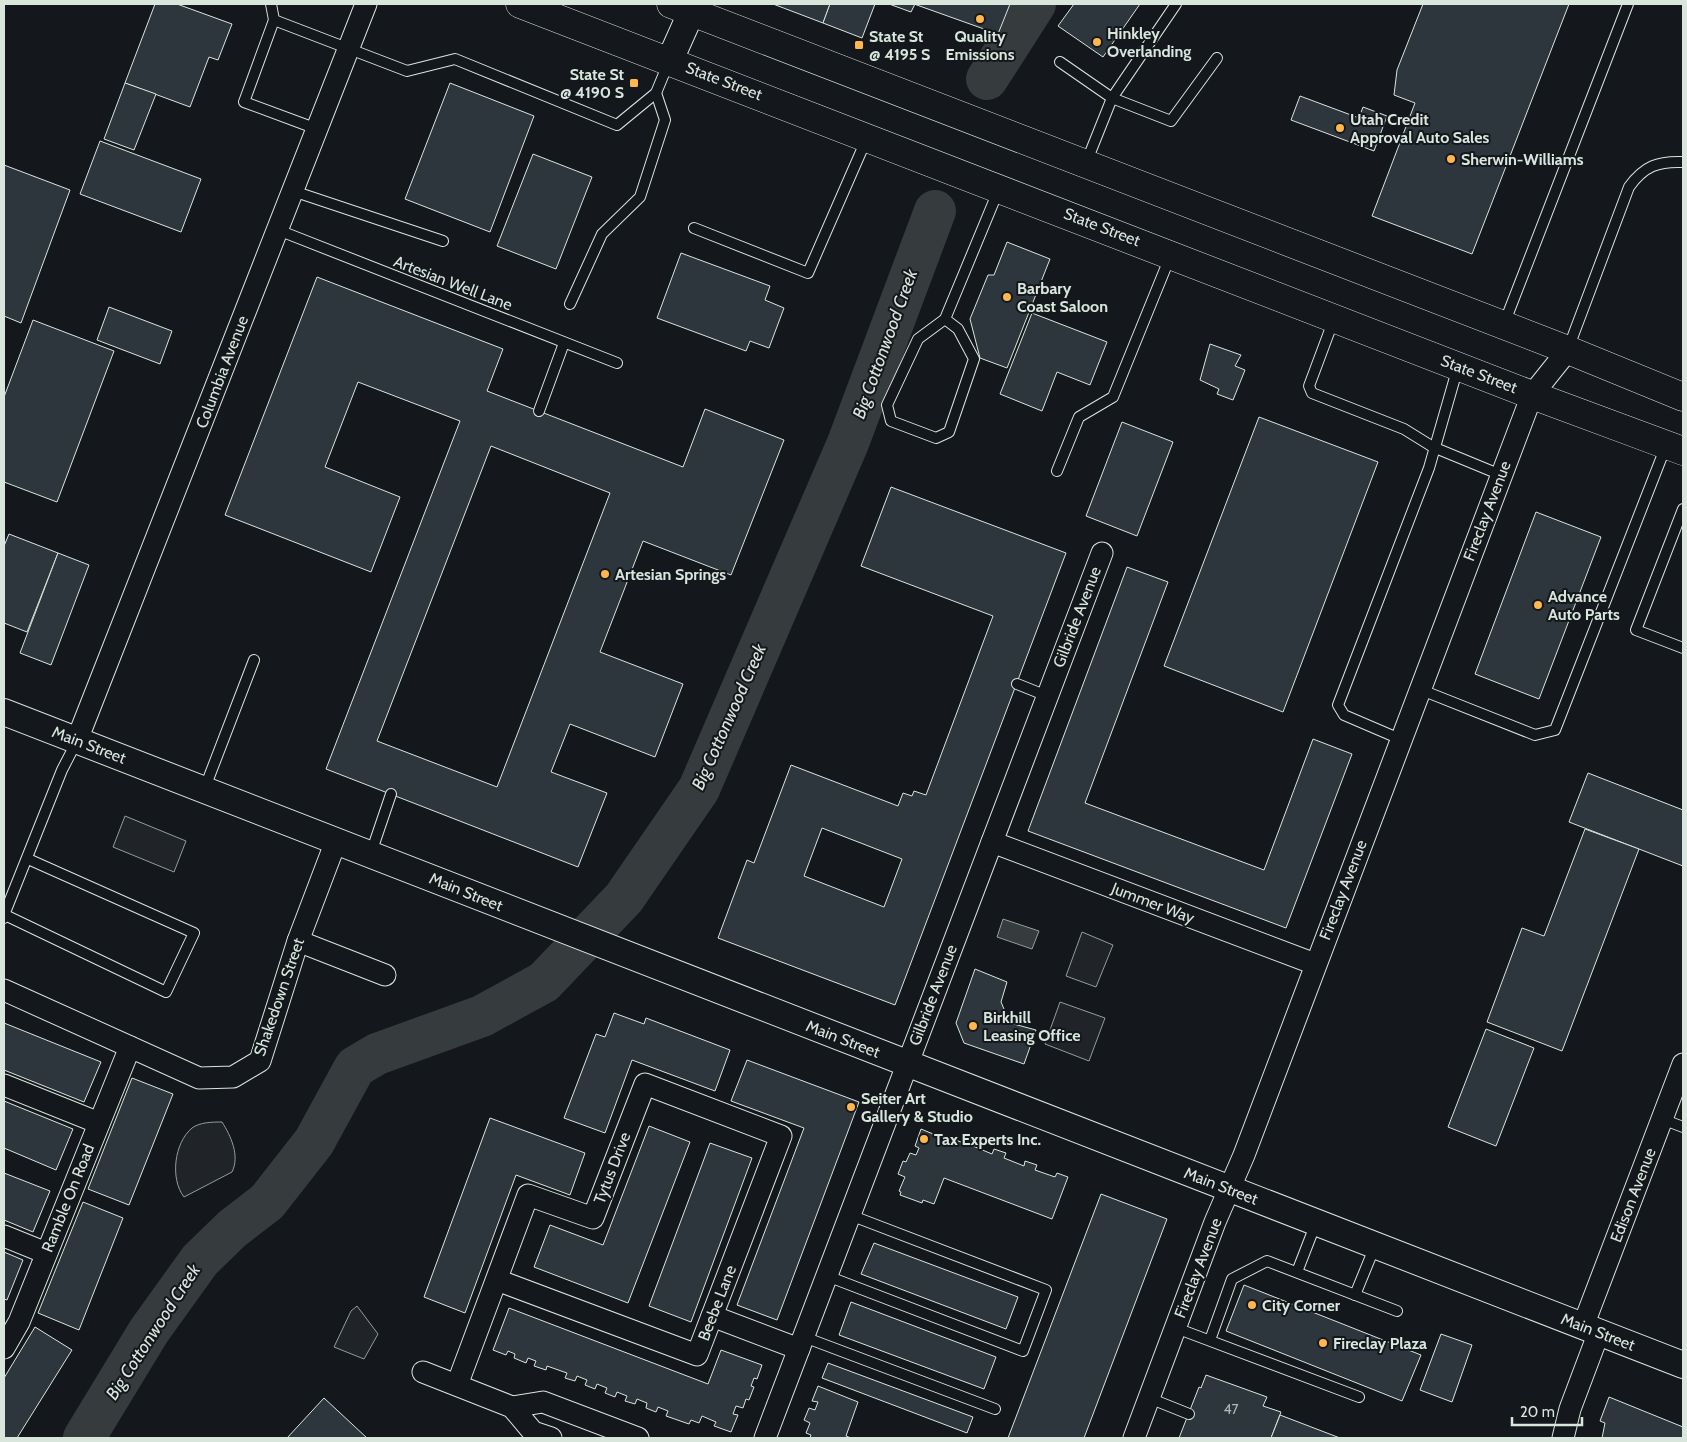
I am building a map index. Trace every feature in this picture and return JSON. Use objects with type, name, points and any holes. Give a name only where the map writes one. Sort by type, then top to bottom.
[{"type":"main road","name":"State Street","points":[[520,4],[670,60],[1532,395],[1675,448]]},
{"type":"main road","points":[[686,6],[1086,164],[1568,350],[1683,398]]},
{"type":"street","name":"Columbia Avenue","points":[[77,740],[366,4]]},
{"type":"street","points":[[670,60],[686,6]]},
{"type":"street","name":"Fireclay Avenue","points":[[1134,1438],[1532,395],[1568,350]]},
{"type":"street","name":"Gilbride Avenue","points":[[765,1438],[1102,553]]},
{"type":"street","name":"Main Street","points":[[4,712],[1683,1365]]},
{"type":"street","name":"Shakedown Street","points":[[4,990],[199,1078],[232,1077],[260,1061],[298,942],[336,841]]},
{"type":"street","name":"Jummer Way","points":[[992,842],[1315,964]]},
{"type":"street","points":[[298,942],[385,975]]},
{"type":"street","name":"Ramble On Road","points":[[4,1348],[19,1322],[130,1047]]},
{"type":"street","name":"Edison Avenue","points":[[1562,1438],[1591,1329],[1662,1119],[1683,1064]]},
{"type":"street","name":"Tytus Drive","points":[[457,1385],[528,1194],[593,1218],[645,1084],[782,1136]]},
{"type":"street","points":[[4,1085],[99,1123]]},
{"type":"street","name":"Beebe Lane","points":[[497,1280],[697,1355],[782,1136]]},
{"type":"street","points":[[4,1236],[46,1253]]},
{"type":"street","points":[[712,1316],[802,1343]]},
{"type":"street","points":[[423,1372],[512,1407],[533,1432],[551,1438]]},
{"type":"street","points":[[512,1407],[543,1402],[638,1438]]},
{"type":"lane","points":[[271,4],[274,20],[244,102],[317,129]]},
{"type":"lane","points":[[1086,164],[1112,98],[1176,4]]},
{"type":"lane","points":[[1503,325],[1628,4]]},
{"type":"lane","points":[[274,20],[407,71],[454,59],[617,125],[656,93],[670,60]]},
{"type":"lane","points":[[1060,62],[1112,98],[1171,121],[1216,58]]},
{"type":"lane","points":[[570,304],[602,234],[640,197],[665,120],[656,93]]},
{"type":"lane","points":[[694,228],[808,273],[867,137]]},
{"type":"lane","points":[[1568,350],[1629,187],[1640,172],[1664,161],[1683,162]]},
{"type":"lane","points":[[945,319],[958,329],[974,359],[949,432],[936,438],[891,421],[887,405],[918,339],[945,319],[999,188]]},
{"type":"lane","points":[[293,191],[443,241]]},
{"type":"lane","name":"Artesian Well Lane","points":[[278,230],[617,363]]},
{"type":"lane","points":[[1057,471],[1079,416],[1113,397],[1171,254]]},
{"type":"lane","points":[[1334,317],[1309,386],[1312,393],[1404,429],[1433,448],[1501,475]]},
{"type":"lane","points":[[539,411],[564,343]]},
{"type":"lane","points":[[1400,739],[1344,715],[1338,705],[1429,468],[1433,448],[1458,366]]},
{"type":"lane","points":[[1419,689],[1535,735],[1555,730],[1640,512],[1675,448]]},
{"type":"lane","points":[[1683,509],[1636,630],[1683,648]]},
{"type":"lane","points":[[204,790],[254,660]]},
{"type":"lane","points":[[1017,684],[1047,696]]},
{"type":"lane","points":[[28,859],[194,933],[166,992],[4,916],[62,770],[77,740]]},
{"type":"lane","points":[[371,854],[391,794]]},
{"type":"lane","points":[[1662,1119],[1683,1127]]},
{"type":"lane","points":[[827,1276],[1023,1351],[1046,1290],[850,1215]]},
{"type":"lane","points":[[1297,1272],[1316,1223]]},
{"type":"lane","points":[[1356,1295],[1375,1246]]},
{"type":"lane","points":[[1210,1340],[1232,1279],[1267,1262],[1397,1311]]},
{"type":"lane","points":[[1176,1328],[1359,1397]]},
{"type":"lane","points":[[802,1343],[995,1409]]},
{"type":"lane","points":[[1149,1398],[1189,1414]]},
{"type":"shaded area","points":[[125,816],[186,841],[174,872],[113,847]]},
{"type":"shaded area","points":[[1003,919],[1039,931],[1032,949],[997,937]]},
{"type":"shaded area","points":[[1082,932],[1113,945],[1096,987],[1066,976]]},
{"type":"shaded area","points":[[1060,1002],[1105,1018],[1089,1061],[1045,1044]]},
{"type":"shaded area","points":[[222,1122],[235,1153],[232,1172],[184,1197],[177,1181],[176,1171],[176,1161],[181,1143],[195,1126]]},
{"type":"shaded area","points":[[357,1306],[378,1334],[364,1359],[334,1347],[351,1311]]},
{"type":"building","points":[[155,4],[177,4],[232,24],[218,60],[209,57],[190,107],[125,83]]},
{"type":"building","points":[[773,4],[830,4],[823,23]]},
{"type":"building","points":[[830,4],[875,4],[862,38],[823,23]]},
{"type":"building","points":[[889,4],[915,4],[911,12]]},
{"type":"building","name":"Quality Emissions","points":[[914,4],[1010,4],[998,34]]},
{"type":"building","name":"Hinkley Overlanding","points":[[1074,4],[1140,4],[1103,57],[1058,26]]},
{"type":"building","name":"Sherwin-Williams","points":[[1423,4],[1569,4],[1472,254],[1372,216],[1415,103],[1394,95],[1397,70]]},
{"type":"building","points":[[125,83],[156,94],[134,150],[104,139]]},
{"type":"building","points":[[450,83],[534,116],[490,232],[405,199]]},
{"type":"building","points":[[1300,96],[1359,118],[1363,107],[1387,116],[1374,151],[1291,120]]},
{"type":"building","points":[[100,141],[201,179],[181,232],[80,194]]},
{"type":"building","points":[[533,154],[592,177],[556,269],[497,246]]},
{"type":"building","points":[[4,165],[70,190],[21,323],[4,316]]},
{"type":"building","name":"Barbary Coast Saloon","points":[[1007,242],[1050,259],[1007,368],[980,358],[970,319],[988,275],[994,275]]},
{"type":"building","points":[[681,253],[770,286],[765,300],[784,308],[769,348],[750,341],[746,351],[657,318]]},
{"type":"building","name":"Artesian Springs","points":[[317,277],[503,349],[487,391],[683,467],[705,409],[784,440],[731,575],[643,541],[600,652],[683,684],[655,757],[570,724],[551,772],[607,793],[578,867],[326,769],[460,421],[358,382],[325,467],[400,497],[371,572],[225,515]],"holes":[[[491,446],[610,493],[497,787],[377,741]]]},
{"type":"building","points":[[109,307],[172,331],[160,364],[97,340]]},
{"type":"building","points":[[1032,313],[1107,342],[1090,385],[1057,372],[1042,411],[1000,394]]},
{"type":"building","points":[[33,320],[114,351],[57,502],[4,482],[4,397]]},
{"type":"building","points":[[1210,344],[1241,355],[1235,366],[1245,370],[1233,400],[1217,394],[1219,389],[1200,380]]},
{"type":"building","points":[[1259,417],[1378,462],[1283,712],[1164,666]]},
{"type":"building","points":[[1122,422],[1173,442],[1137,536],[1086,516]]},
{"type":"building","points":[[891,487],[1066,553],[895,1005],[718,938],[747,860],[754,863],[791,765],[898,806],[903,793],[912,796],[914,791],[926,795],[993,616],[861,566]],"holes":[[[822,828],[902,859],[884,907],[804,876]]]},
{"type":"building","name":"Advance Auto Parts","points":[[1536,512],[1601,537],[1539,699],[1475,674]]},
{"type":"building","points":[[9,534],[58,553],[27,632],[4,623],[4,546]]},
{"type":"building","points":[[58,553],[89,565],[51,665],[20,653]]},
{"type":"building","points":[[1127,567],[1168,582],[1085,803],[1264,870],[1313,739],[1352,754],[1286,928],[1028,831]]},
{"type":"building","points":[[1588,773],[1683,810],[1683,866],[1569,822]]},
{"type":"building","points":[[1585,829],[1639,849],[1562,1051],[1487,1022],[1522,928],[1544,936]]},
{"type":"building","points":[[975,969],[1007,982],[1001,1002],[1010,1023],[1036,1030],[1024,1064],[964,1043],[956,1023]]},
{"type":"building","points":[[614,1013],[644,1024],[646,1018],[730,1050],[715,1091],[632,1060],[605,1133],[564,1118],[596,1034],[605,1037]]},
{"type":"building","points":[[4,1023],[101,1062],[84,1102],[4,1070]]},
{"type":"building","points":[[1486,1029],[1534,1048],[1496,1146],[1448,1127]]},
{"type":"building","points":[[747,1060],[859,1102],[777,1320],[737,1305],[804,1128],[731,1101]]},
{"type":"building","points":[[132,1078],[173,1094],[129,1205],[88,1189]]},
{"type":"building","points":[[4,1101],[73,1129],[56,1170],[4,1148]]},
{"type":"building","points":[[490,1118],[585,1153],[570,1195],[516,1175],[465,1313],[424,1297]]},
{"type":"building","points":[[649,1126],[690,1142],[628,1303],[534,1267],[550,1225],[603,1245]]},
{"type":"building","points":[[921,1129],[938,1136],[936,1141],[950,1146],[953,1139],[961,1142],[963,1137],[974,1142],[973,1146],[992,1154],[994,1149],[1006,1153],[1004,1158],[1024,1166],[1025,1161],[1037,1165],[1035,1170],[1055,1177],[1057,1173],[1068,1177],[1052,1219],[944,1178],[934,1204],[923,1200],[922,1203],[900,1195],[901,1192],[899,1191],[905,1177],[898,1174],[903,1161],[906,1162],[910,1153],[916,1155],[919,1148],[915,1146]]},
{"type":"building","points":[[710,1143],[752,1158],[691,1322],[649,1306]]},
{"type":"building","points":[[4,1173],[50,1191],[33,1232],[4,1220]]},
{"type":"building","points":[[1101,1194],[1167,1219],[1084,1438],[1008,1438]]},
{"type":"building","points":[[83,1202],[123,1218],[79,1330],[38,1313]]},
{"type":"building","points":[[874,1243],[1018,1297],[1006,1329],[861,1274]]},
{"type":"building","points":[[4,1252],[23,1260],[7,1300],[4,1299]]},
{"type":"building","name":"Fireclay Plaza","points":[[1244,1285],[1421,1355],[1402,1401],[1226,1331]]},
{"type":"building","points":[[851,1302],[996,1357],[984,1389],[839,1335]]},
{"type":"building","points":[[509,1308],[708,1384],[721,1350],[762,1365],[757,1379],[754,1378],[751,1386],[754,1387],[749,1400],[746,1399],[743,1408],[736,1406],[733,1414],[738,1415],[731,1432],[714,1426],[716,1422],[702,1416],[699,1423],[691,1420],[689,1424],[666,1416],[668,1411],[658,1407],[656,1412],[646,1408],[647,1403],[637,1399],[635,1404],[625,1401],[627,1396],[617,1392],[615,1397],[605,1393],[607,1388],[597,1384],[595,1389],[585,1385],[587,1380],[577,1376],[575,1381],[565,1378],[567,1373],[547,1366],[546,1370],[534,1366],[536,1361],[528,1358],[526,1363],[514,1358],[515,1354],[508,1351],[506,1355],[493,1350]]},
{"type":"building","points":[[35,1327],[72,1350],[17,1438],[4,1438],[4,1378]]},
{"type":"building","points":[[1441,1334],[1472,1345],[1452,1402],[1420,1390]]},
{"type":"building","points":[[828,1363],[973,1417],[967,1433],[822,1378]]},
{"type":"building","points":[[1206,1375],[1267,1397],[1263,1406],[1281,1412],[1271,1438],[1179,1438],[1199,1387],[1201,1388]]},
{"type":"building","points":[[818,1386],[858,1402],[846,1436],[851,1438],[810,1438],[811,1435],[806,1433],[810,1423],[804,1420],[809,1408],[815,1410],[818,1402],[812,1401]]},
{"type":"building","points":[[1609,1397],[1683,1427],[1683,1438],[1602,1438],[1605,1423],[1600,1421]]},
{"type":"building","points":[[324,1398],[367,1438],[287,1438]]},
{"type":"building","points":[[1280,1415],[1340,1438],[1271,1438]]},
{"type":"waterway","name":"Big Cottonwood Creek","points":[[987,79],[1035,4]]},
{"type":"waterway","name":"Big Cottonwood Creek","points":[[84,1438],[149,1331],[200,1260],[232,1229],[267,1202],[314,1142],[355,1067],[377,1054],[482,1016],[544,982],[624,898],[699,789],[848,443],[935,211]]},
{"type":"place","name":"Quality Emissions","points":[[980,19]]},
{"type":"place","name":"Hinkley Overlanding","points":[[1097,42]]},
{"type":"place","name":"State St @ 4195 S","points":[[859,45]]},
{"type":"place","name":"State St @ 4190 S","points":[[634,83]]},
{"type":"place","name":"Utah Credit Approval Auto Sales","points":[[1340,128]]},
{"type":"place","name":"Sherwin-Williams","points":[[1451,159]]},
{"type":"place","name":"Barbary Coast Saloon","points":[[1007,297]]},
{"type":"place","name":"Artesian Springs","points":[[605,574]]},
{"type":"place","name":"Advance Auto Parts","points":[[1538,605]]},
{"type":"place","name":"Birkhill Leasing Office","points":[[973,1026]]},
{"type":"place","name":"Seiter Art Gallery & Studio","points":[[851,1107]]},
{"type":"place","name":"Tax Experts Inc.","points":[[924,1139]]},
{"type":"place","name":"City Corner","points":[[1252,1305]]},
{"type":"place","name":"Fireclay Plaza","points":[[1323,1343]]}]
